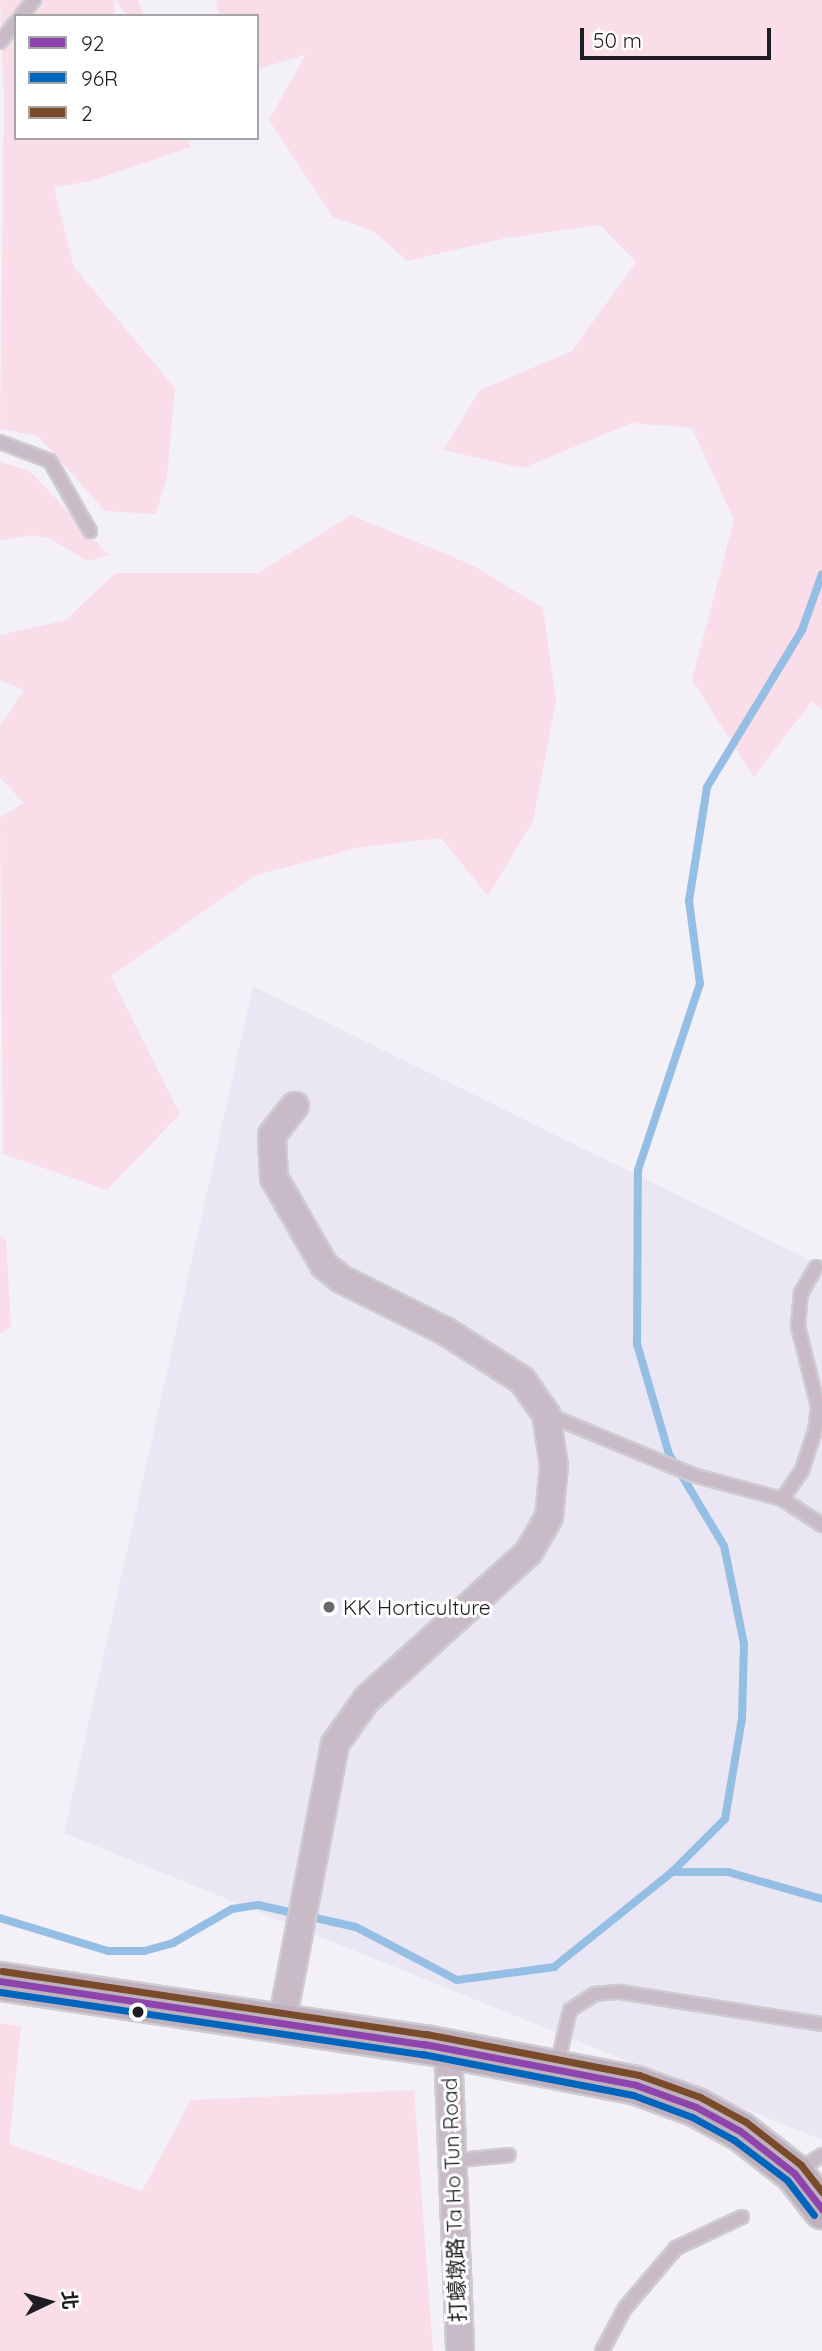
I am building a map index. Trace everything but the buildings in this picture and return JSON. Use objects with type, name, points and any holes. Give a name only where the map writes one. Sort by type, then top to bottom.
[{"type":"main road","points":[[0,1981],[448,2049],[636,2085],[696,2107],[760,2144],[808,2164],[822,2209]]},
{"type":"street","points":[[282,2022],[329,1762],[349,1719],[529,1552],[549,1517],[554,1466],[546,1414],[522,1380],[445,1331],[341,1279],[324,1265],[274,1178],[272,1135],[295,1106]]},
{"type":"street","name":"打蠔墩路 Ta Ho Tun Road","points":[[448,2049],[449,2161],[460,2351]]},
{"type":"lane","points":[[23,14],[34,0]]},
{"type":"lane","points":[[0,42],[14,24]]},
{"type":"lane","points":[[0,442],[50,461],[90,531]]},
{"type":"lane","points":[[782,1499],[802,1470],[815,1430],[818,1407],[798,1326],[801,1293],[816,1267]]},
{"type":"lane","points":[[546,1414],[693,1475],[782,1499],[822,1525]]},
{"type":"lane","points":[[556,2069],[570,2010],[595,1994],[620,1992],[822,2024]]},
{"type":"lane","points":[[449,2161],[509,2155]]},
{"type":"lane","points":[[602,2351],[625,2308],[676,2248],[742,2217]]},
{"type":"shaded area","points":[[0,0],[114,0],[115,14],[14,14],[14,140],[188,140],[191,147],[91,181],[54,187],[74,267],[175,388],[167,477],[156,514],[105,511],[38,436],[0,429],[4,101]]},
{"type":"shaded area","points":[[115,0],[138,0],[143,14],[126,14]]},
{"type":"shaded area","points":[[216,0],[822,0],[822,710],[812,701],[754,777],[692,680],[734,520],[692,428],[632,423],[523,468],[443,450],[480,390],[572,351],[636,262],[600,225],[506,238],[407,261],[372,230],[333,217],[269,120],[305,55],[259,68],[259,14],[219,14]]},
{"type":"shaded area","points":[[0,462],[30,471],[109,555],[88,561],[49,538],[32,535],[0,540]]},
{"type":"shaded area","points":[[351,515],[472,565],[543,608],[556,701],[533,821],[488,896],[441,838],[360,847],[254,876],[111,976],[180,1114],[107,1190],[3,1154],[0,817],[24,803],[0,778],[0,726],[24,690],[0,680],[0,635],[66,620],[115,573],[258,573]]},
{"type":"shaded area","points":[[253,986],[822,1266],[822,2140],[64,1833]]},
{"type":"shaded area","points":[[0,1235],[6,1240],[11,1326],[0,1334]]},
{"type":"shaded area","points":[[0,2023],[21,2026],[9,2144],[142,2191],[191,2100],[414,2090],[433,2351],[0,2351]]},
{"type":"waterway","points":[[0,1918],[108,1951],[144,1951],[173,1943],[232,1909],[258,1905],[356,1927],[457,1980],[554,1967],[672,1872],[725,1819],[742,1719],[744,1644],[724,1546],[669,1454],[637,1344],[638,1170],[700,984],[689,901],[707,787],[802,630],[822,574]]},
{"type":"waterway","points":[[672,1872],[728,1872],[822,1899]]},
{"type":"transit line","name":"2","points":[[2,1971],[426,2034],[639,2075],[700,2097],[746,2122],[801,2165],[822,2192]]},
{"type":"transit line","name":"92","points":[[0,1981],[424,2044],[636,2085],[696,2107],[740,2131],[794,2173],[822,2209]]},
{"type":"transit line","name":"96R","points":[[0,1992],[422,2054],[633,2095],[692,2117],[734,2140],[787,2180],[814,2215]]},
{"type":"place","name":"KK Horticulture","points":[[329,1607]]}]
